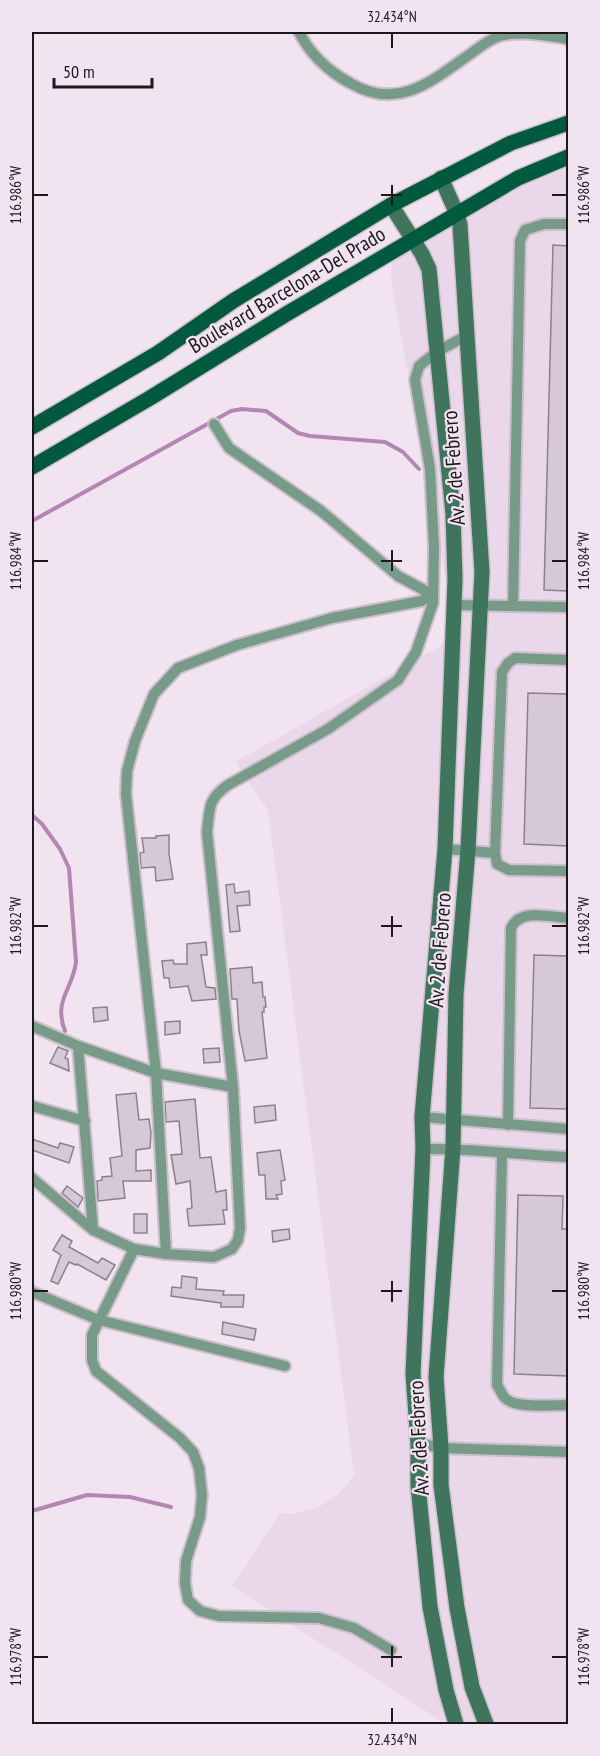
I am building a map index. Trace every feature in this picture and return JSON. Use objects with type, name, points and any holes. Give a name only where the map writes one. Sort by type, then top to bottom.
[{"type":"main road","name":"Boulevard Barcelona-Del Prado","points":[[32,427],[158,353],[233,301],[391,205],[511,143],[568,123]]},
{"type":"main road","name":"Boulevard Barcelona-Del Prado","points":[[32,467],[412,239],[518,178],[568,157]]},
{"type":"main road","name":"Av. 2 de Febrero","points":[[441,178],[457,214],[461,240],[482,572],[468,850],[456,994],[453,1148],[436,1377],[441,1485],[457,1608],[472,1687],[486,1725]]},
{"type":"main road","name":"Av. 2 de Febrero","points":[[391,205],[429,269],[453,514],[454,605],[445,849],[422,1117],[423,1149],[413,1374],[418,1443],[418,1485],[430,1607],[446,1690],[456,1725]]},
{"type":"street","points":[[299,32],[321,63],[340,78],[354,86],[392,96],[418,89],[485,42],[499,36],[514,34],[568,39]]},
{"type":"street","points":[[513,606],[520,241],[525,230],[544,224],[568,224]]},
{"type":"street","points":[[32,1178],[93,1230],[134,1249],[214,1257],[232,1249],[238,1240],[240,1228],[233,1087],[207,832],[210,807],[216,794],[228,785],[328,729],[398,680],[416,651],[433,603],[434,547],[430,469],[415,380],[419,366],[438,351],[466,336]]},
{"type":"street","points":[[166,1254],[156,1073],[126,794],[127,771],[135,741],[153,694],[178,668],[237,645],[332,618],[423,601],[427,598],[424,590],[398,576],[321,510],[229,448],[214,424]]},
{"type":"street","points":[[454,605],[568,607]]},
{"type":"street","points":[[568,660],[515,658],[502,672],[495,853],[497,864],[509,870],[568,871]]},
{"type":"street","points":[[445,849],[495,853]]},
{"type":"street","points":[[508,1125],[511,928],[514,920],[523,916],[568,918]]},
{"type":"street","points":[[32,1026],[78,1046],[156,1073],[233,1087]]},
{"type":"street","points":[[78,1046],[93,1230]]},
{"type":"street","points":[[32,1106],[85,1120]]},
{"type":"street","points":[[422,1117],[568,1129]]},
{"type":"street","points":[[423,1149],[453,1148],[501,1154],[568,1157]]},
{"type":"street","points":[[501,1154],[497,1385],[505,1399],[512,1403],[568,1405]]},
{"type":"street","points":[[134,1249],[92,1335],[92,1360],[96,1371],[180,1438],[193,1452],[199,1468],[202,1495],[200,1517],[186,1561],[185,1583],[188,1600],[200,1611],[219,1616],[319,1618],[354,1628],[391,1650]]},
{"type":"street","points":[[32,1292],[99,1320],[285,1366]]},
{"type":"street","points":[[418,1443],[441,1448],[568,1452]]},
{"type":"shaded area","points":[[568,155],[568,1724],[446,1724],[232,1586],[280,1513],[294,1514],[319,1507],[340,1493],[354,1475],[268,810],[235,762],[456,637],[391,281],[392,252]]},
{"type":"building","points":[[553,245],[568,246],[568,591],[544,590]]},
{"type":"building","points":[[528,693],[567,694],[568,846],[524,844]]},
{"type":"building","points":[[169,835],[173,879],[156,881],[155,867],[141,868],[140,853],[144,852],[142,838]]},
{"type":"building","points":[[234,884],[235,893],[249,891],[250,905],[237,906],[240,931],[230,932],[226,885]]},
{"type":"building","points":[[206,942],[207,955],[201,955],[206,987],[215,988],[216,999],[192,1001],[188,986],[170,988],[169,978],[164,978],[162,961],[173,960],[174,964],[187,964],[187,944]]},
{"type":"building","points":[[534,955],[568,956],[568,1109],[530,1108]]},
{"type":"building","points":[[252,967],[253,983],[262,982],[263,997],[265,997],[266,1007],[262,1012],[267,1058],[245,1061],[239,1031],[237,999],[232,999],[230,969]]},
{"type":"building","points":[[107,1007],[108,1020],[94,1022],[93,1008]]},
{"type":"building","points":[[180,1021],[180,1033],[165,1035],[165,1022]]},
{"type":"building","points":[[58,1047],[68,1051],[65,1058],[68,1059],[69,1071],[50,1063]]},
{"type":"building","points":[[219,1048],[220,1062],[204,1063],[203,1049]]},
{"type":"building","points":[[136,1093],[139,1120],[149,1119],[151,1133],[150,1148],[136,1150],[136,1171],[151,1170],[151,1181],[123,1181],[125,1198],[98,1201],[97,1181],[102,1180],[102,1177],[112,1176],[110,1158],[122,1156],[116,1095]]},
{"type":"building","points":[[195,1099],[200,1158],[211,1157],[216,1192],[226,1190],[227,1210],[223,1210],[225,1224],[189,1226],[187,1209],[192,1208],[190,1181],[176,1184],[171,1155],[182,1154],[179,1121],[166,1122],[165,1102]]},
{"type":"building","points":[[275,1105],[276,1120],[255,1123],[254,1107]]},
{"type":"building","points":[[32,1139],[58,1148],[60,1143],[74,1147],[69,1163],[32,1150]]},
{"type":"building","points":[[280,1150],[285,1180],[281,1181],[282,1194],[276,1195],[278,1199],[266,1199],[265,1175],[259,1175],[257,1153]]},
{"type":"building","points":[[67,1186],[83,1198],[78,1207],[62,1193]]},
{"type":"building","points":[[518,1195],[563,1196],[562,1229],[568,1229],[568,1376],[514,1374]]},
{"type":"building","points":[[134,1214],[147,1214],[147,1233],[134,1233]]},
{"type":"building","points":[[289,1229],[290,1239],[273,1242],[272,1231]]},
{"type":"building","points":[[62,1235],[72,1241],[69,1247],[98,1263],[102,1258],[115,1265],[106,1280],[69,1262],[58,1284],[51,1281],[61,1255],[53,1250]]},
{"type":"building","points":[[182,1276],[197,1278],[196,1289],[224,1291],[223,1295],[244,1295],[243,1307],[221,1307],[221,1303],[171,1296],[172,1287],[181,1288]]},
{"type":"building","points":[[223,1322],[256,1329],[254,1340],[222,1334]]},
{"type":"waterway","points":[[32,521],[231,411],[242,409],[266,411],[298,433],[310,436],[385,442],[403,452],[419,469]]},
{"type":"waterway","points":[[32,815],[42,824],[60,849],[69,868],[76,962],[62,1003],[61,1011],[65,1031]]},
{"type":"waterway","points":[[32,1511],[87,1495],[130,1497],[171,1507]]}]
